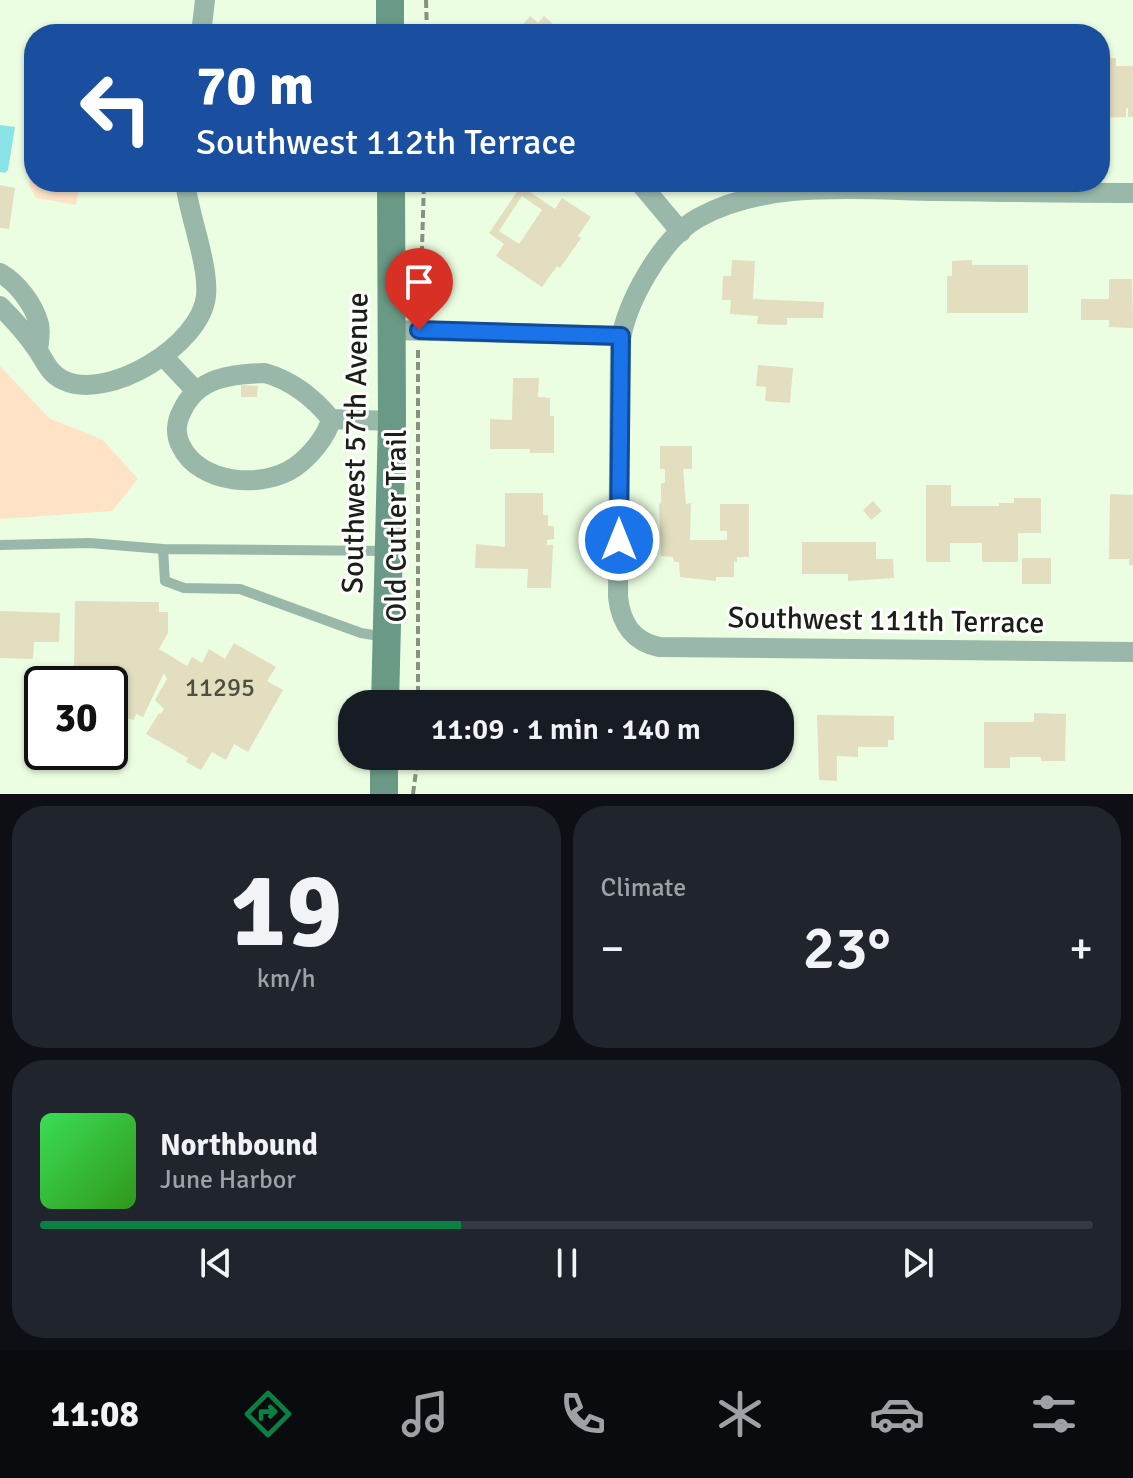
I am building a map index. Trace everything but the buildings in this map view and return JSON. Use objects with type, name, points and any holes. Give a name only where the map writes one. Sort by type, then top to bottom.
[{"type":"main road","points":[[390,0],[390,24]]},
{"type":"main road","name":"Southwest 57th Avenue","points":[[385,690],[392,421],[391,192]]},
{"type":"main road","points":[[384,770],[384,794]]},
{"type":"street","points":[[202,24],[205,0]]},
{"type":"street","points":[[0,306],[56,376],[81,385],[117,380],[163,356],[174,348],[199,318],[206,298],[205,275],[187,192]]},
{"type":"street","points":[[647,192],[681,232]]},
{"type":"street","points":[[392,330],[621,336],[631,301],[681,232],[695,220],[725,206],[789,192]]},
{"type":"street","points":[[1056,192],[1133,193]]},
{"type":"street","points":[[0,273],[17,287],[33,312],[39,325],[38,350]]},
{"type":"street","name":"Southwest 111th Terrace","points":[[621,336],[618,597],[624,623],[648,645],[671,648],[1133,652]]},
{"type":"street","points":[[163,356],[195,390]]},
{"type":"street","points":[[331,419],[302,462],[274,479],[232,480],[198,465],[182,448],[177,424],[195,390],[208,382],[224,377],[265,373],[279,377],[310,396],[331,419],[392,421]]},
{"type":"lane","points":[[0,545],[90,543],[163,549],[388,551]]},
{"type":"lane","points":[[163,549],[165,581],[169,584],[184,588],[240,589],[361,633],[387,637]]},
{"type":"path","points":[[426,0],[427,24]]},
{"type":"path","points":[[420,315],[424,192]]},
{"type":"path","name":"Old Cutler Trail","points":[[418,347],[418,690]]},
{"type":"path","points":[[413,794],[416,770]]},
{"type":"shaded area","points":[[33,192],[78,192],[76,205],[36,198]]},
{"type":"shaded area","points":[[0,366],[49,418],[103,440],[138,479],[112,511],[0,519]]},
{"type":"water","points":[[0,125],[15,127],[5,173],[0,172]]},
{"type":"route","points":[[419,330],[621,336],[619,540]]}]
